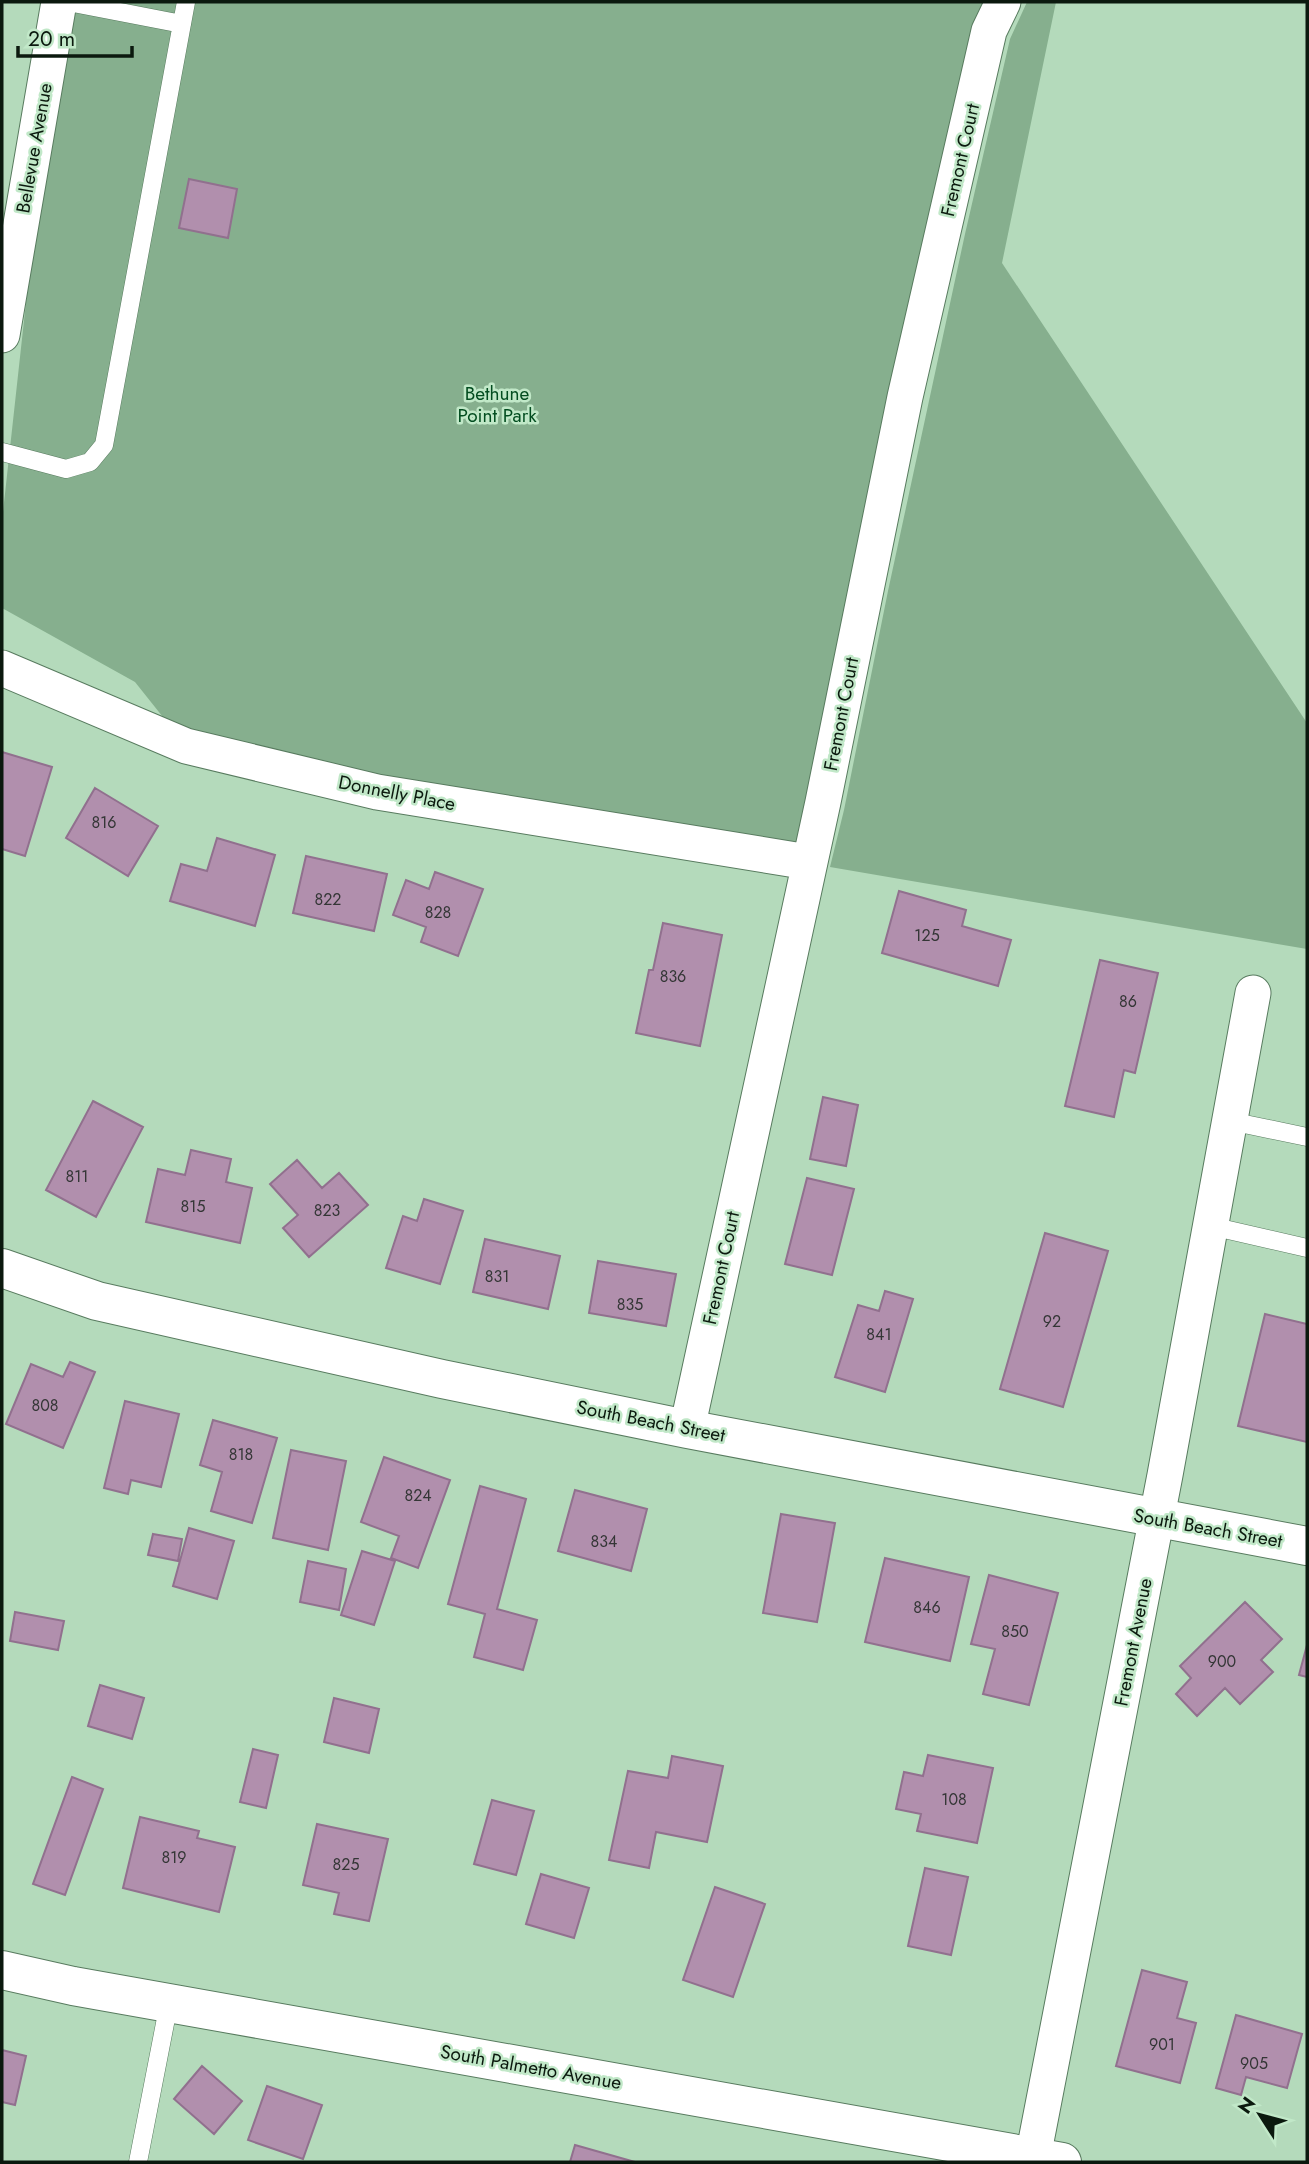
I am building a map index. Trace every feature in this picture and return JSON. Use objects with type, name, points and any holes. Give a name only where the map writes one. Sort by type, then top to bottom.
[{"type":"street","name":"Bellevue Avenue","points":[[2,335],[59,2]]},
{"type":"street","name":"Fremont Court","points":[[687,1429],[823,802],[905,397],[989,31],[1003,2]]},
{"type":"street","name":"Donnelly Place","points":[[2,668],[186,746],[377,792],[808,862]]},
{"type":"street","name":"Fremont Avenue","points":[[1042,2161],[1253,993]]},
{"type":"street","name":"South Beach Street","points":[[2,1268],[97,1301],[442,1378],[687,1429],[1307,1546]]},
{"type":"street","name":"South Palmetto Avenue","points":[[2,1970],[72,1986],[1042,2161]]},
{"type":"lane","points":[[68,2],[182,24]]},
{"type":"lane","points":[[2,452],[65,469],[89,462],[104,445],[186,2]]},
{"type":"lane","points":[[1230,1121],[1307,1137]]},
{"type":"lane","points":[[1211,1226],[1307,1248]]},
{"type":"lane","points":[[138,2162],[169,2003]]},
{"type":"green space","name":"Bethune Point Park","points":[[59,2],[1003,2],[808,862],[186,746],[135,682],[2,608],[2,521]]},
{"type":"green space","points":[[1027,2],[1056,2],[1002,263],[1307,723],[1307,949],[830,867],[965,234],[1010,39]]},
{"type":"building","points":[[189,179],[237,189],[228,238],[179,228]]},
{"type":"building","points":[[2,752],[52,767],[25,856],[2,849]]},
{"type":"building","points":[[95,788],[158,826],[128,876],[66,838]]},
{"type":"building","points":[[217,838],[275,855],[255,926],[170,901],[181,864],[207,871]]},
{"type":"building","points":[[306,856],[387,874],[374,931],[293,913]]},
{"type":"building","points":[[435,872],[483,889],[458,956],[421,942],[426,927],[393,915],[406,880],[429,889]]},
{"type":"building","points":[[899,891],[966,910],[962,926],[1011,940],[998,986],[882,953]]},
{"type":"building","points":[[663,923],[722,935],[700,1046],[636,1033],[649,970],[653,970]]},
{"type":"building","points":[[1100,960],[1158,973],[1135,1073],[1124,1070],[1114,1117],[1065,1106]]},
{"type":"building","points":[[823,1097],[858,1105],[846,1166],[810,1159]]},
{"type":"building","points":[[93,1101],[143,1127],[96,1217],[46,1190]]},
{"type":"building","points":[[191,1150],[231,1159],[226,1182],[252,1188],[240,1243],[146,1222],[158,1169],[185,1175]]},
{"type":"building","points":[[297,1160],[322,1188],[339,1173],[368,1205],[309,1257],[283,1228],[298,1215],[270,1184]]},
{"type":"building","points":[[807,1178],[854,1189],[832,1275],[785,1264]]},
{"type":"building","points":[[424,1199],[463,1211],[440,1284],[386,1268],[403,1216],[417,1221]]},
{"type":"building","points":[[1045,1233],[1108,1251],[1063,1407],[1000,1389]]},
{"type":"building","points":[[485,1239],[560,1256],[548,1309],[473,1292]]},
{"type":"building","points":[[598,1261],[676,1274],[666,1326],[589,1313]]},
{"type":"building","points":[[885,1291],[913,1299],[885,1392],[835,1377],[858,1305],[879,1311]]},
{"type":"building","points":[[1265,1314],[1307,1324],[1307,1442],[1238,1426]]},
{"type":"building","points":[[70,1362],[95,1372],[63,1448],[6,1424],[31,1364],[63,1377]]},
{"type":"building","points":[[125,1401],[179,1414],[161,1487],[131,1480],[128,1494],[104,1488]]},
{"type":"building","points":[[213,1420],[277,1438],[252,1523],[211,1511],[222,1472],[200,1465]]},
{"type":"building","points":[[291,1450],[346,1461],[328,1550],[273,1538]]},
{"type":"building","points":[[384,1457],[450,1480],[418,1568],[391,1558],[399,1536],[361,1522]]},
{"type":"building","points":[[480,1486],[526,1499],[497,1609],[537,1620],[523,1670],[474,1657],[485,1614],[448,1604]]},
{"type":"building","points":[[575,1490],[647,1509],[631,1571],[558,1551]]},
{"type":"building","points":[[781,1514],[835,1523],[817,1622],[763,1613]]},
{"type":"building","points":[[189,1528],[234,1541],[217,1599],[173,1586]]},
{"type":"building","points":[[153,1534],[182,1539],[178,1561],[148,1555]]},
{"type":"building","points":[[362,1551],[395,1561],[374,1625],[341,1615]]},
{"type":"building","points":[[885,1558],[969,1577],[950,1661],[865,1642]]},
{"type":"building","points":[[308,1561],[346,1569],[339,1610],[300,1602]]},
{"type":"building","points":[[989,1575],[1058,1593],[1029,1705],[983,1694],[995,1649],[971,1644]]},
{"type":"building","points":[[1245,1602],[1282,1639],[1261,1660],[1273,1672],[1240,1704],[1225,1688],[1197,1716],[1176,1694],[1191,1678],[1180,1666]]},
{"type":"building","points":[[15,1612],[64,1621],[58,1650],[10,1641]]},
{"type":"building","points":[[1307,1645],[1307,1677],[1299,1675]]},
{"type":"building","points":[[100,1685],[144,1698],[132,1739],[88,1726]]},
{"type":"building","points":[[334,1698],[379,1709],[369,1753],[324,1742]]},
{"type":"building","points":[[253,1749],[278,1755],[266,1808],[240,1802]]},
{"type":"building","points":[[928,1755],[993,1768],[977,1843],[917,1831],[921,1814],[896,1809],[904,1772],[923,1776]]},
{"type":"building","points":[[672,1756],[723,1766],[707,1842],[656,1832],[649,1868],[609,1860],[628,1771],[668,1778]]},
{"type":"building","points":[[72,1777],[103,1789],[65,1895],[33,1884]]},
{"type":"building","points":[[492,1800],[534,1811],[516,1875],[474,1864]]},
{"type":"building","points":[[140,1817],[199,1831],[197,1838],[235,1847],[219,1912],[123,1888]]},
{"type":"building","points":[[317,1824],[388,1839],[369,1921],[334,1914],[339,1893],[303,1885]]},
{"type":"building","points":[[925,1868],[968,1877],[951,1955],[908,1946]]},
{"type":"building","points":[[541,1874],[589,1888],[574,1938],[526,1924]]},
{"type":"building","points":[[715,1887],[765,1904],[733,1997],[683,1980]]},
{"type":"building","points":[[1142,1970],[1187,1982],[1177,2018],[1196,2023],[1180,2083],[1116,2066]]},
{"type":"building","points":[[1236,2015],[1302,2034],[1287,2088],[1246,2077],[1241,2095],[1216,2088]]},
{"type":"building","points":[[2,2050],[26,2056],[15,2105],[2,2102]]},
{"type":"building","points":[[202,2066],[242,2101],[214,2134],[174,2099]]},
{"type":"building","points":[[267,2086],[322,2105],[303,2159],[248,2140]]},
{"type":"building","points":[[575,2145],[635,2162],[570,2162]]}]
